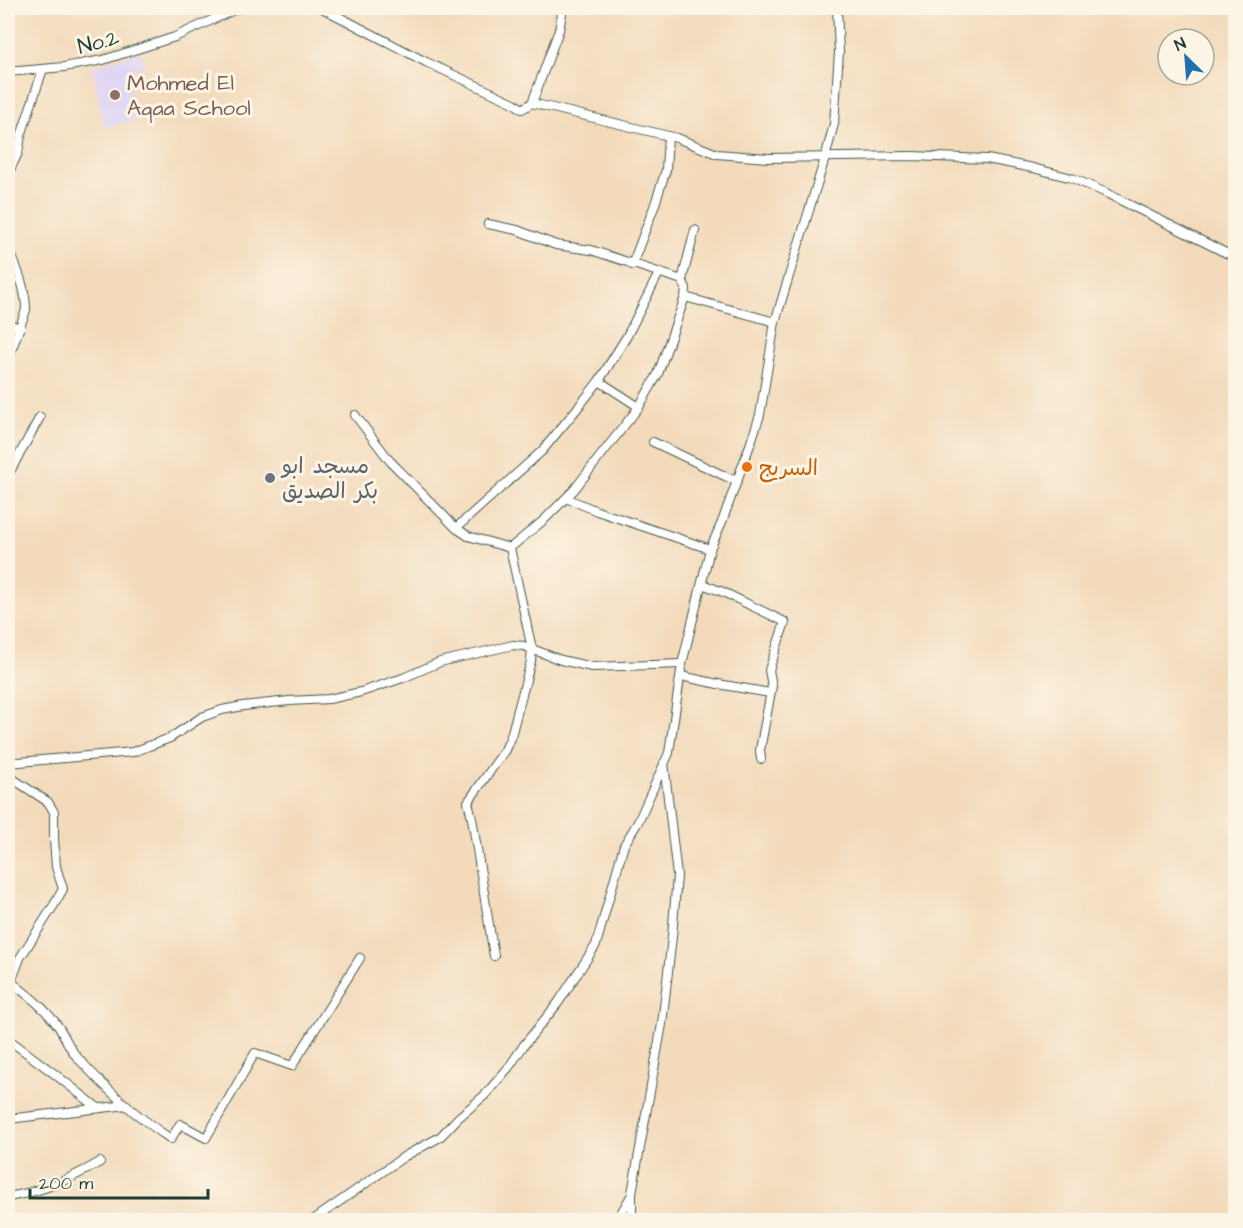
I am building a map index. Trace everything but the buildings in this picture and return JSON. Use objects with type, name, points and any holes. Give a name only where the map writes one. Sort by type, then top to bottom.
[{"type":"street","name":"No.2","points":[[8,72],[64,67],[103,60],[176,37],[238,8]]},
{"type":"street","points":[[322,8],[522,109],[532,103],[559,30],[563,13],[563,8],[561,8]]},
{"type":"street","points":[[313,1221],[405,1156],[440,1137],[485,1095],[558,1003],[596,945],[624,844],[638,822],[669,753],[682,664],[710,549],[722,522],[760,415],[775,322],[834,124],[839,52],[837,8]]},
{"type":"street","points":[[8,174],[18,153],[21,136],[44,69]]},
{"type":"street","points":[[532,103],[677,138],[717,154],[768,158],[912,156],[987,159],[1033,168],[1072,178],[1104,192],[1236,258]]},
{"type":"street","points":[[632,264],[666,170],[668,136]]},
{"type":"street","points":[[488,224],[517,230],[556,245],[591,250],[682,280]]},
{"type":"street","points":[[510,548],[566,498],[639,407],[658,374],[685,297],[686,288],[682,280],[695,230]]},
{"type":"street","points":[[8,246],[21,279],[26,302],[26,310],[8,359]]},
{"type":"street","points":[[456,528],[542,451],[599,381],[627,336],[659,273]]},
{"type":"street","points":[[685,297],[775,322]]},
{"type":"street","points":[[8,324],[20,328]]},
{"type":"street","points":[[599,381],[639,407]]},
{"type":"street","points":[[355,415],[390,462],[456,528],[468,536],[510,548]]},
{"type":"street","points":[[8,476],[39,417]]},
{"type":"street","points":[[653,442],[729,478],[738,479]]},
{"type":"street","points":[[566,498],[597,511],[710,549]]},
{"type":"street","points":[[494,956],[468,802],[505,750],[511,736],[531,661],[532,649],[510,548]]},
{"type":"street","points":[[702,584],[785,622],[769,670],[772,686],[760,750],[761,759]]},
{"type":"street","points":[[8,763],[133,752],[170,738],[202,717],[222,710],[289,701],[329,699],[361,692],[403,678],[445,660],[513,645],[524,646],[561,660],[592,666],[682,664]]},
{"type":"street","points":[[681,676],[770,693]]},
{"type":"street","points":[[632,1221],[632,1193],[662,1024],[677,876],[664,762]]},
{"type":"street","points":[[8,773],[10,777],[48,801],[54,813],[56,867],[63,889],[20,958],[9,986],[35,1000],[57,1026],[76,1056],[119,1099],[148,1124],[171,1139],[180,1124],[206,1138],[255,1053],[292,1066],[360,958]]},
{"type":"street","points":[[8,1039],[98,1108]]},
{"type":"street","points":[[8,1119],[128,1105]]},
{"type":"street","points":[[8,1197],[32,1193],[73,1177],[100,1162]]},
{"type":"street","points":[[617,1221],[632,1193]]},
{"type":"shaded area","name":"Mohmed El Aqaa School","points":[[140,51],[145,66],[126,71],[138,119],[105,128],[92,67]]},
{"type":"place","name":"Mohmed El Aqaa School","points":[[115,95]]},
{"type":"place","name":"السريج","points":[[747,467]]},
{"type":"place","name":"مسجد ابو بكر الصديق","points":[[270,478]]}]
